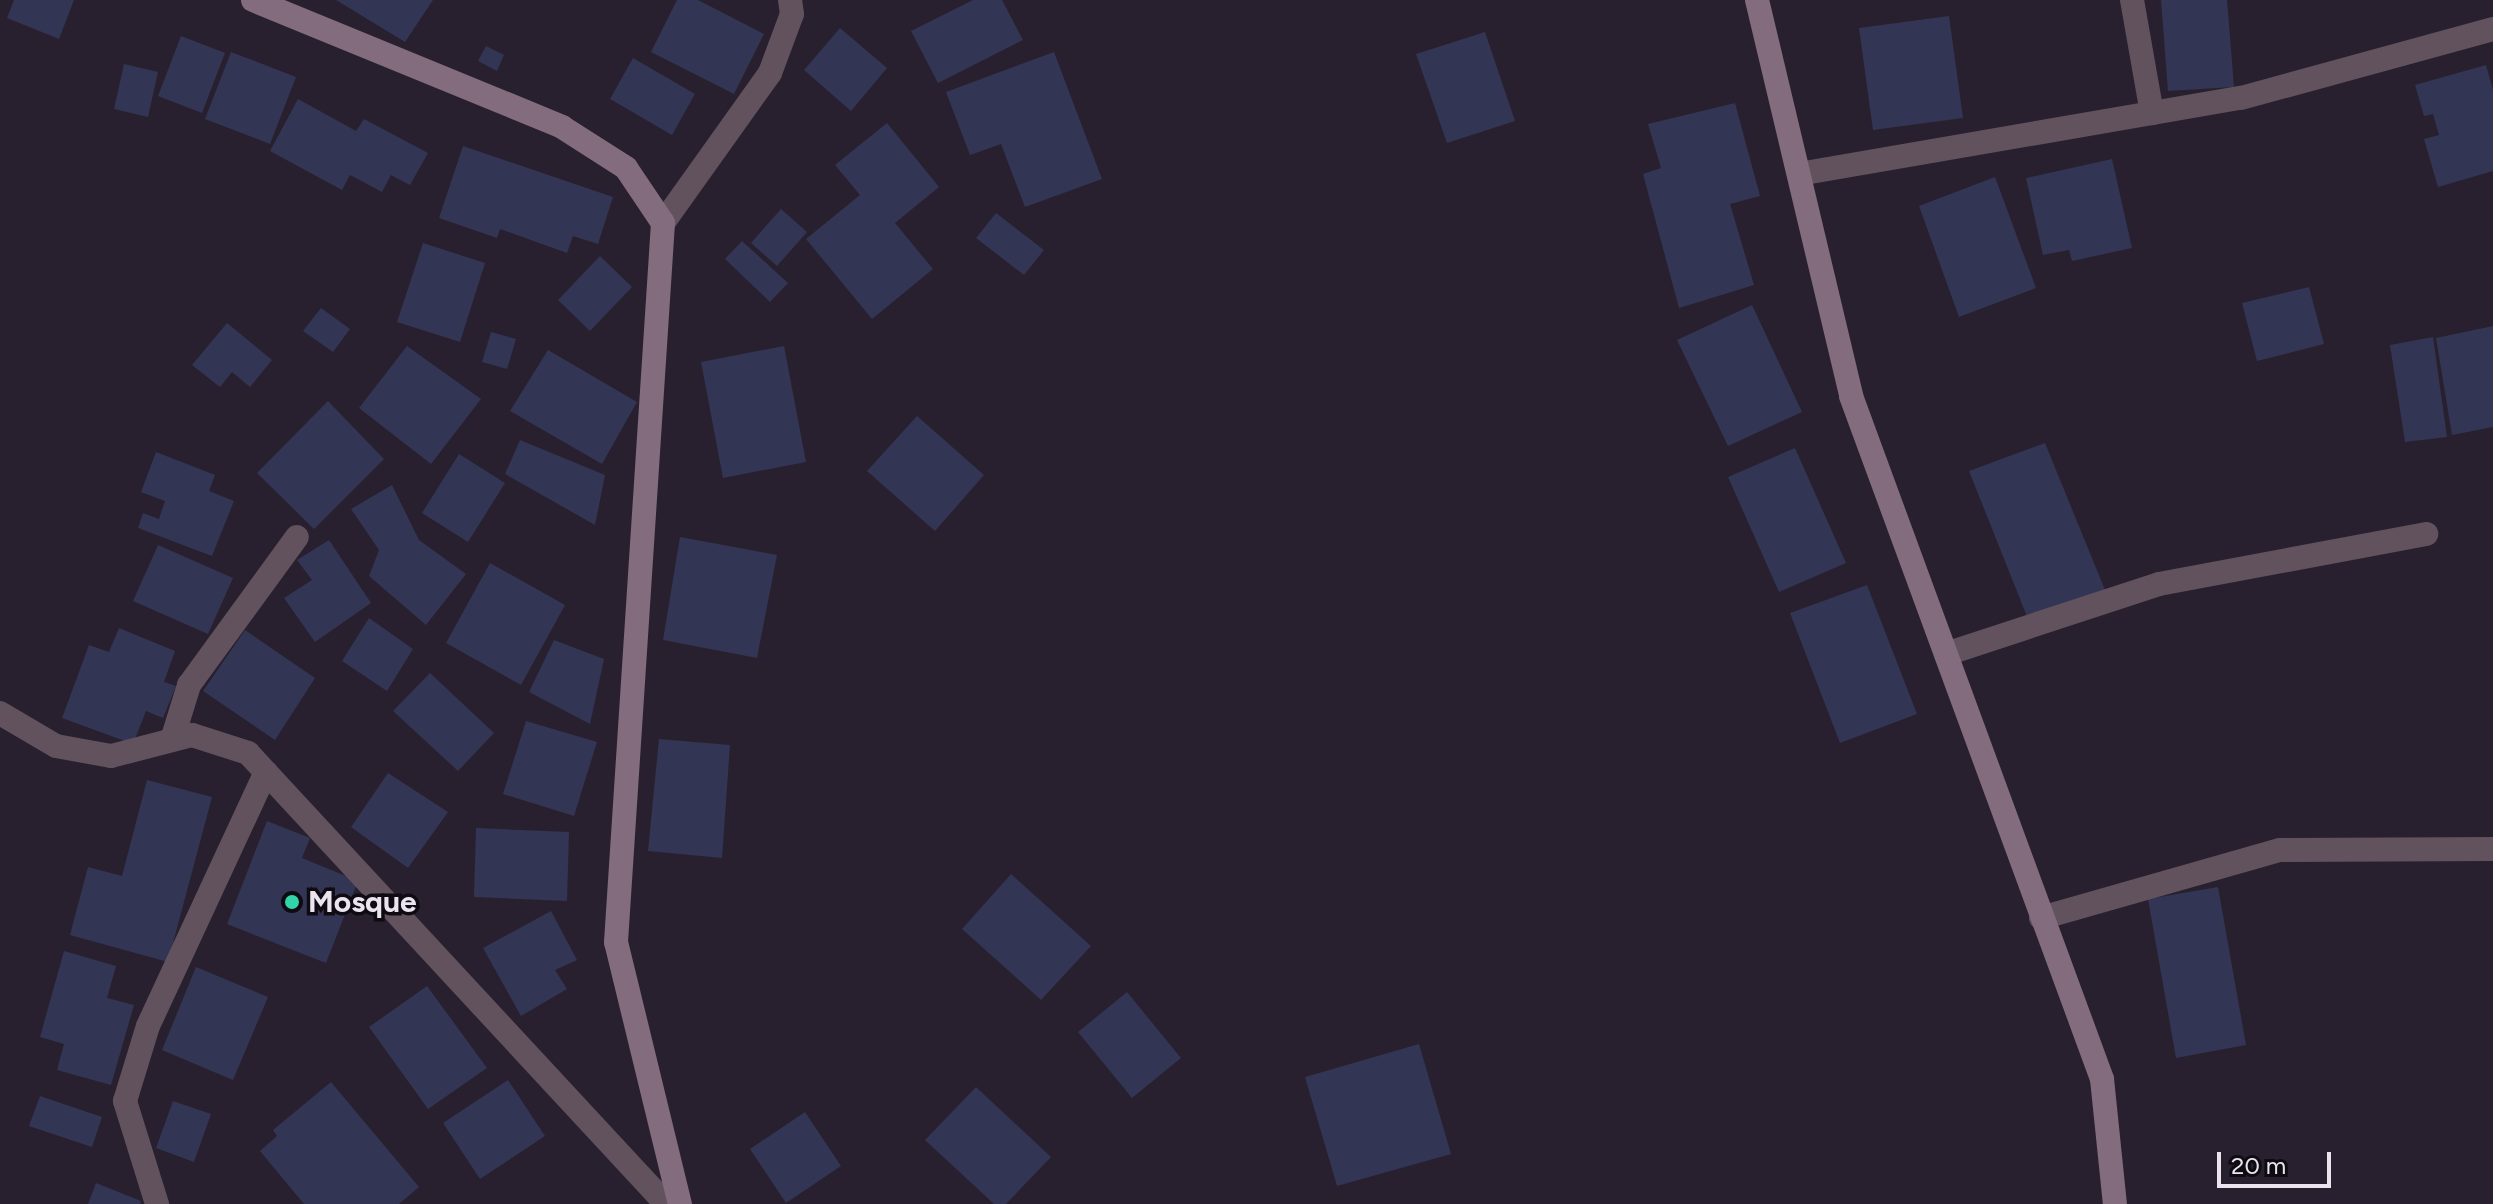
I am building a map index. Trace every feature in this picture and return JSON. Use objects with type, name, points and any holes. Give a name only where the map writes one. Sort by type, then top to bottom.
[{"type":"street","points":[[253,0],[562,127],[626,168],[663,223]]},
{"type":"street","points":[[680,1204],[616,942],[663,223],[770,73],[792,14],[790,0]]},
{"type":"street","points":[[1757,0],[1851,396],[2102,1079],[2115,1204]]},
{"type":"street","points":[[2132,0],[2152,113]]},
{"type":"street","points":[[1799,174],[2241,98],[2493,29]]},
{"type":"street","points":[[1946,654],[2159,584],[2426,534]]},
{"type":"street","points":[[172,740],[189,685],[297,537]]},
{"type":"street","points":[[0,713],[56,746],[111,756],[192,735],[248,753],[666,1204]]},
{"type":"street","points":[[157,1204],[125,1101],[148,1026],[266,772]]},
{"type":"street","points":[[2041,918],[2280,850],[2493,849]]},
{"type":"building","points":[[14,0],[74,0],[59,39],[7,18]]},
{"type":"building","points":[[336,0],[433,0],[405,42]]},
{"type":"building","points":[[677,0],[698,0],[764,34],[734,94],[651,52]]},
{"type":"building","points":[[973,0],[1002,0],[1023,40],[938,83],[911,31]]},
{"type":"building","points":[[2161,0],[2227,0],[2234,87],[2168,91]]},
{"type":"building","points":[[1949,16],[1963,118],[1873,130],[1859,28]]},
{"type":"building","points":[[840,28],[887,68],[851,111],[804,70]]},
{"type":"building","points":[[1485,32],[1515,121],[1447,143],[1416,54]]},
{"type":"building","points":[[181,36],[225,53],[202,113],[158,96]]},
{"type":"building","points":[[486,46],[504,55],[497,71],[478,61]]},
{"type":"building","points":[[231,52],[296,77],[270,144],[205,119]]},
{"type":"building","points":[[1054,52],[1102,179],[1025,207],[1001,144],[970,155],[946,92]]},
{"type":"building","points":[[633,58],[695,94],[672,135],[610,99]]},
{"type":"building","points":[[124,64],[158,72],[148,117],[114,109]]},
{"type":"building","points":[[2486,65],[2493,90],[2493,171],[2438,187],[2424,139],[2439,135],[2433,114],[2424,116],[2415,85]]},
{"type":"building","points":[[298,99],[356,131],[364,119],[428,153],[410,185],[391,175],[382,192],[350,175],[342,190],[270,151]]},
{"type":"building","points":[[1735,103],[1760,196],[1730,204],[1754,285],[1679,308],[1643,174],[1661,168],[1648,124]]},
{"type":"building","points":[[887,123],[939,187],[895,223],[933,269],[872,319],[806,239],[860,195],[835,165]]},
{"type":"building","points":[[463,146],[613,197],[598,244],[573,236],[567,253],[500,229],[497,238],[439,218]]},
{"type":"building","points":[[2112,159],[2132,248],[2072,261],[2069,250],[2043,255],[2026,178]]},
{"type":"building","points":[[1995,177],[2036,288],[1959,317],[1919,206]]},
{"type":"building","points":[[781,209],[807,232],[777,266],[751,243]]},
{"type":"building","points":[[996,213],[1044,250],[1024,275],[976,238]]},
{"type":"building","points":[[742,241],[788,283],[770,302],[725,259]]},
{"type":"building","points":[[423,243],[485,263],[460,342],[397,322]]},
{"type":"building","points":[[600,256],[632,287],[590,331],[558,300]]},
{"type":"building","points":[[2309,287],[2324,344],[2257,361],[2242,303]]},
{"type":"building","points":[[1752,305],[1802,412],[1728,446],[1677,340]]},
{"type":"building","points":[[321,308],[350,329],[333,352],[303,331]]},
{"type":"building","points":[[227,323],[272,360],[250,387],[232,372],[220,387],[192,365]]},
{"type":"building","points":[[2493,326],[2493,427],[2452,435],[2436,338]]},
{"type":"building","points":[[491,332],[516,339],[507,369],[482,362]]},
{"type":"building","points":[[2433,337],[2447,437],[2405,442],[2390,345]]},
{"type":"building","points":[[407,346],[481,399],[431,464],[359,408]]},
{"type":"building","points":[[784,346],[806,462],[723,478],[701,362]]},
{"type":"building","points":[[548,350],[637,402],[602,464],[510,411]]},
{"type":"building","points":[[328,401],[384,459],[314,529],[257,473]]},
{"type":"building","points":[[917,416],[984,475],[935,531],[867,471]]},
{"type":"building","points":[[520,440],[605,475],[595,525],[505,474]]},
{"type":"building","points":[[2045,443],[2105,590],[2028,619],[1969,471]]},
{"type":"building","points":[[1795,448],[1846,563],[1779,592],[1728,477]]},
{"type":"building","points":[[156,452],[215,475],[209,491],[234,501],[212,556],[138,528],[143,513],[159,519],[165,501],[141,492]]},
{"type":"building","points":[[459,454],[505,483],[468,542],[422,513]]},
{"type":"building","points":[[392,485],[419,540],[466,574],[426,625],[369,576],[379,550],[351,509]]},
{"type":"building","points":[[680,537],[777,555],[757,658],[663,640]]},
{"type":"building","points":[[329,540],[371,603],[315,642],[284,598],[312,580],[297,560]]},
{"type":"building","points":[[158,545],[233,578],[208,634],[133,601]]},
{"type":"building","points":[[490,563],[565,605],[521,685],[446,643]]},
{"type":"building","points":[[1867,585],[1917,714],[1840,743],[1790,613]]},
{"type":"building","points":[[369,618],[413,649],[387,691],[342,661]]},
{"type":"building","points":[[119,628],[175,651],[164,682],[176,686],[163,718],[146,711],[133,744],[62,718],[89,645],[109,652]]},
{"type":"building","points":[[245,630],[315,678],[275,740],[203,691]]},
{"type":"building","points":[[554,640],[604,659],[590,724],[529,692]]},
{"type":"building","points":[[430,673],[494,733],[458,771],[393,711]]},
{"type":"building","points":[[526,721],[597,742],[574,816],[503,794]]},
{"type":"building","points":[[659,739],[730,745],[722,858],[648,851]]},
{"type":"building","points":[[388,773],[448,812],[408,868],[351,827]]},
{"type":"building","points":[[147,780],[212,797],[168,962],[70,935],[88,867],[122,876]]},
{"type":"building","name":"Mosque","points":[[267,821],[310,838],[302,858],[358,881],[326,963],[227,924]]},
{"type":"building","points":[[476,828],[569,832],[567,901],[474,897]]},
{"type":"building","points":[[1011,874],[1091,946],[1041,1000],[962,929]]},
{"type":"building","points":[[2218,887],[2246,1045],[2176,1058],[2148,899]]},
{"type":"building","points":[[551,911],[577,960],[555,970],[567,989],[521,1016],[483,948]]},
{"type":"building","points":[[64,951],[116,966],[107,998],[134,1005],[111,1085],[57,1070],[64,1044],[40,1037]]},
{"type":"building","points":[[196,967],[268,997],[233,1080],[162,1050]]},
{"type":"building","points":[[427,986],[487,1068],[428,1109],[369,1027]]},
{"type":"building","points":[[1127,992],[1181,1058],[1132,1098],[1078,1032]]},
{"type":"building","points":[[1419,1044],[1451,1154],[1337,1186],[1305,1077]]},
{"type":"building","points":[[508,1080],[545,1136],[480,1179],[443,1123]]},
{"type":"building","points":[[331,1082],[419,1187],[399,1204],[304,1204],[260,1151],[277,1136],[273,1130]]},
{"type":"building","points":[[976,1087],[1051,1157],[1006,1204],[994,1204],[925,1140]]},
{"type":"building","points":[[40,1096],[102,1117],[92,1147],[29,1126]]},
{"type":"building","points":[[173,1101],[211,1114],[194,1162],[156,1148]]},
{"type":"building","points":[[805,1112],[841,1166],[786,1203],[750,1149]]},
{"type":"building","points":[[96,1183],[141,1201],[140,1204],[88,1204]]},
{"type":"place","name":"Mosque","points":[[292,902]]}]
